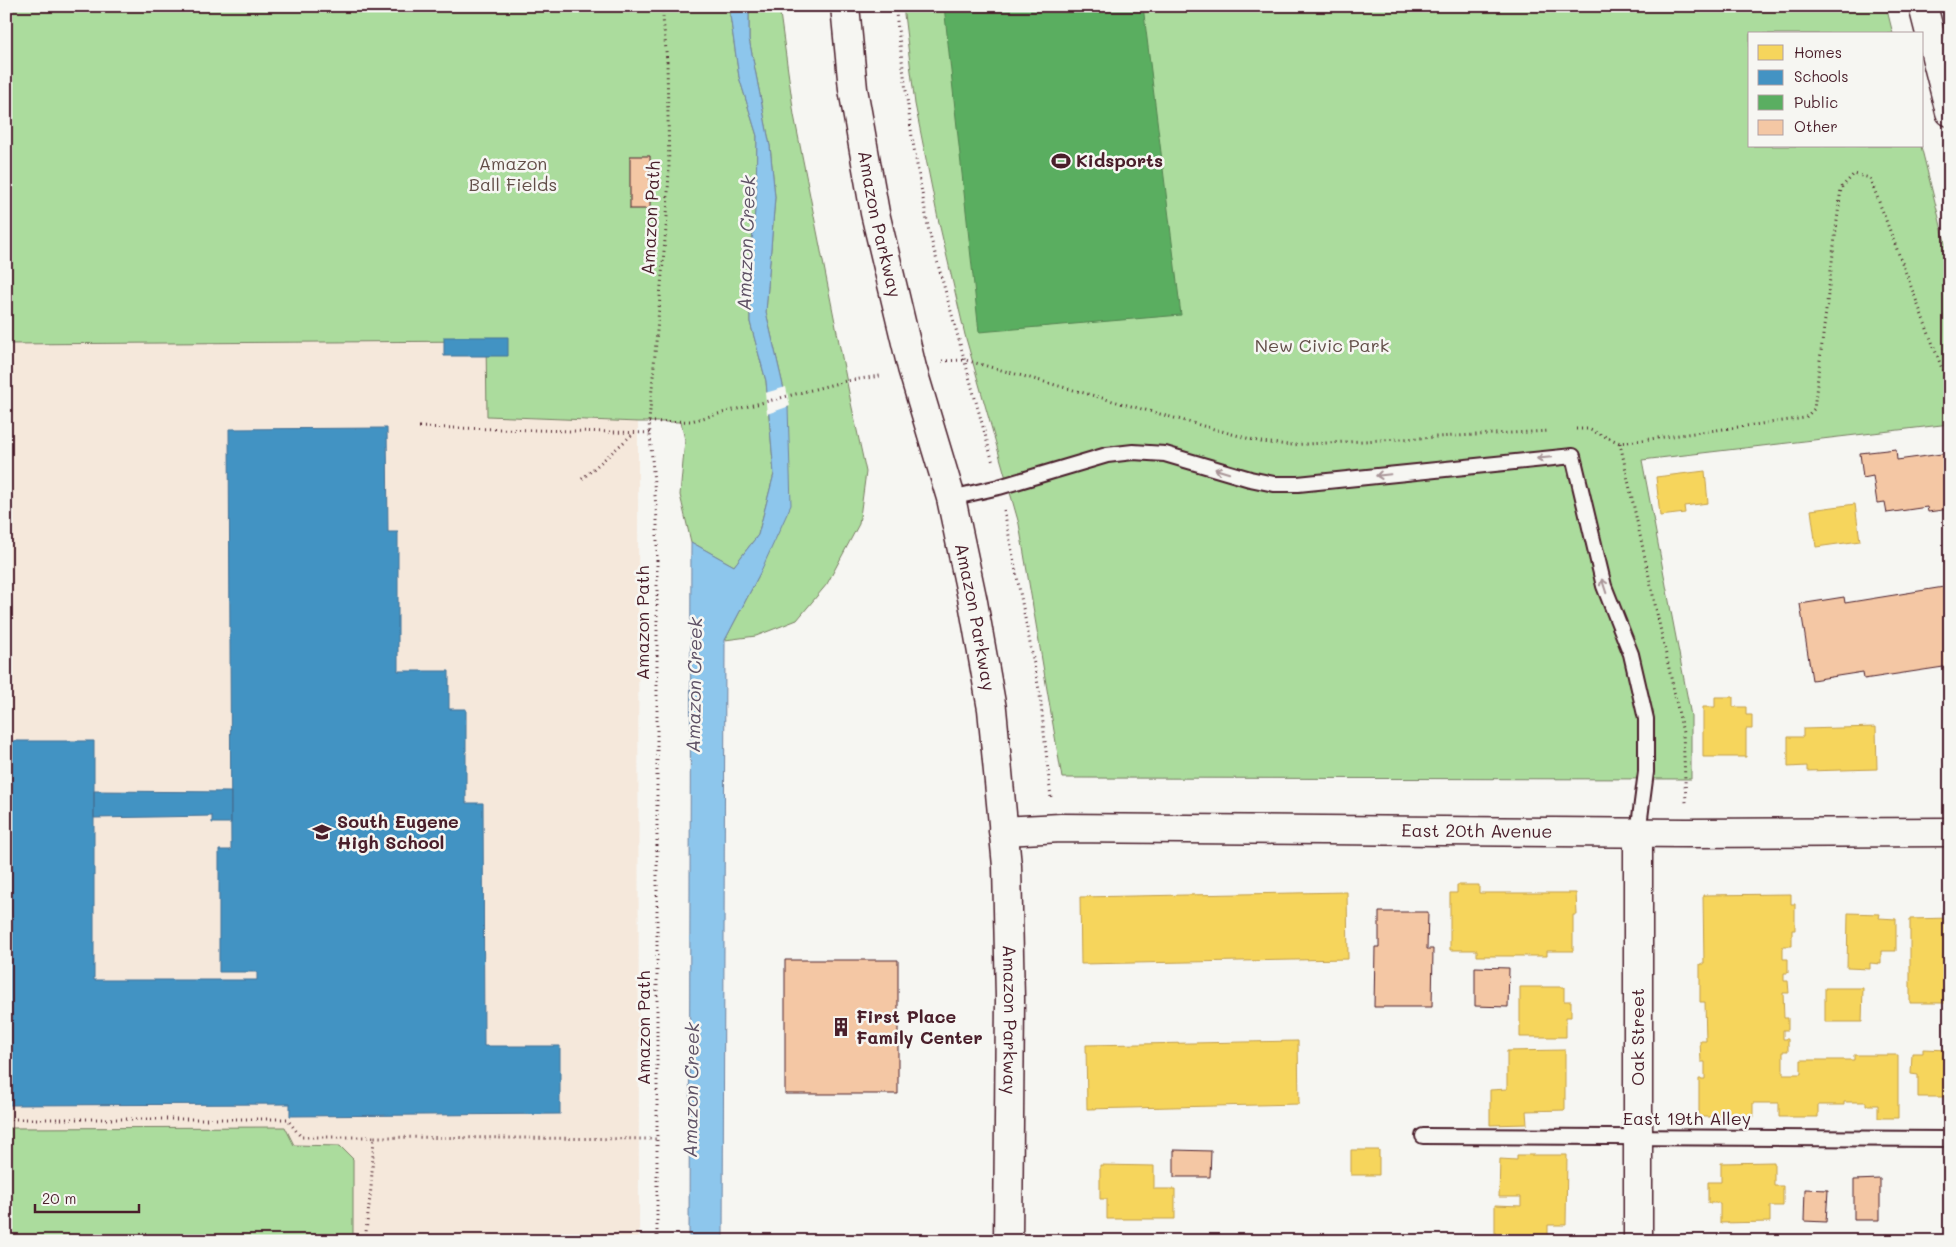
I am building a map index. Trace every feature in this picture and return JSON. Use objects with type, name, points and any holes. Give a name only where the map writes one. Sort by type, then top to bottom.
[{"type":"street","name":"Amazon Parkway","points":[[844,6],[854,89],[875,213],[912,368],[951,498],[973,602],[992,709],[1007,866],[1010,999],[1008,1241]]},
{"type":"street","points":[[1923,6],[1950,112]]},
{"type":"street","name":"East 20th Avenue","points":[[1003,831],[1054,828],[1638,833],[1950,832]]},
{"type":"street","name":"Oak Street","points":[[1638,833],[1638,1241]]},
{"type":"lane","points":[[951,498],[999,487],[1108,455],[1141,452],[1166,454],[1250,479],[1274,484],[1298,484],[1573,456],[1604,586],[1631,654],[1646,719],[1646,772],[1638,833]]},
{"type":"lane","name":"East 19th Alley","points":[[1423,1136],[1950,1139]]},
{"type":"path","name":"Amazon Path","points":[[657,1241],[657,520],[649,422],[666,226],[669,169],[666,62],[662,6]]},
{"type":"path","points":[[895,6],[912,138],[929,232],[999,487],[1021,590],[1040,695],[1054,828]]},
{"type":"path","points":[[1568,430],[1588,429],[1620,442],[1805,418],[1814,409],[1841,188],[1854,174],[1870,178],[1946,379],[1950,381]]},
{"type":"path","points":[[941,361],[965,360],[1261,442],[1289,445],[1558,430]]},
{"type":"path","points":[[649,422],[691,421],[846,381],[887,374]]},
{"type":"path","points":[[419,427],[451,426],[650,433]]},
{"type":"path","points":[[582,479],[635,433]]},
{"type":"path","points":[[1620,442],[1683,733],[1687,833]]},
{"type":"path","points":[[6,1119],[286,1119],[301,1137],[657,1139]]},
{"type":"path","points":[[365,1241],[372,1188],[374,1137]]},
{"type":"shaded area","name":"South Eugene High School","points":[[487,341],[487,416],[638,422],[639,1241],[6,1241],[6,344]]},
{"type":"green space","name":"Amazon Ball Fields","points":[[6,6],[731,6],[730,15],[739,77],[757,136],[756,200],[750,262],[750,322],[766,381],[774,474],[758,535],[734,566],[691,542],[680,495],[685,440],[681,422],[487,416],[486,341],[6,344]]},
{"type":"green space","points":[[749,6],[779,6],[794,115],[866,472],[859,524],[827,584],[797,620],[756,636],[725,640],[760,573],[788,407],[766,312],[775,197],[770,146],[749,39]]},
{"type":"green space","name":"New Civic Park","points":[[903,6],[1886,6],[1892,32],[1748,32],[1748,148],[1922,148],[1950,262],[1950,424],[1642,460],[1691,716],[1691,779],[1062,778],[1019,524],[965,335],[937,214],[915,104]]},
{"type":"green space","points":[[285,1127],[294,1145],[340,1146],[353,1159],[353,1241],[6,1241],[6,1128]]},
{"type":"water","name":"Amazon Creek","points":[[731,6],[749,6],[749,39],[770,146],[775,197],[766,312],[788,407],[791,505],[760,573],[725,640],[723,1241],[689,1241],[691,542],[734,566],[758,535],[774,474],[766,381],[750,322],[750,262],[756,200],[757,136],[739,77],[730,15]]},
{"type":"pier","points":[[786,387],[790,406],[767,414],[765,393]]},
{"type":"building: Homes","points":[[1705,471],[1708,503],[1684,506],[1685,513],[1660,516],[1656,477]]},
{"type":"building: Homes","points":[[1855,504],[1860,541],[1816,547],[1811,510]]},
{"type":"building: Homes","points":[[1715,697],[1733,697],[1733,707],[1746,707],[1746,715],[1752,715],[1752,729],[1746,729],[1746,757],[1703,757],[1703,707],[1715,707]]},
{"type":"building: Homes","points":[[1876,727],[1877,769],[1807,771],[1807,766],[1788,767],[1788,737],[1803,737],[1803,729]]},
{"type":"building: Homes","points":[[1457,885],[1479,885],[1479,893],[1576,893],[1577,915],[1573,915],[1573,951],[1547,951],[1547,956],[1477,956],[1477,950],[1450,950],[1450,893],[1457,893]]},
{"type":"building: Homes","points":[[1347,892],[1348,959],[1081,964],[1080,897]]},
{"type":"building: Homes","points":[[1791,894],[1791,904],[1795,904],[1795,930],[1792,930],[1792,946],[1783,946],[1783,959],[1788,959],[1788,973],[1784,973],[1784,981],[1788,981],[1789,993],[1783,993],[1784,1018],[1788,1018],[1788,1030],[1783,1030],[1783,1039],[1788,1039],[1788,1051],[1783,1051],[1783,1074],[1801,1074],[1801,1060],[1854,1060],[1854,1055],[1898,1055],[1898,1118],[1878,1118],[1878,1105],[1866,1105],[1866,1102],[1844,1102],[1844,1105],[1818,1105],[1818,1117],[1779,1117],[1779,1103],[1753,1103],[1753,1117],[1699,1117],[1699,1079],[1705,1079],[1705,1062],[1701,1062],[1700,1041],[1706,1041],[1705,1002],[1700,1002],[1700,964],[1704,964],[1703,895]]},
{"type":"building: Homes","points":[[1848,913],[1880,914],[1879,918],[1896,919],[1896,951],[1881,951],[1881,964],[1870,963],[1870,969],[1847,968]]},
{"type":"building: Homes","points":[[1950,918],[1949,1003],[1910,1003],[1910,919]]},
{"type":"building: Homes","points":[[1520,987],[1564,987],[1564,1001],[1571,1001],[1571,1017],[1566,1017],[1566,1037],[1520,1037]]},
{"type":"building: Homes","points":[[1825,988],[1863,988],[1862,1022],[1825,1022]]},
{"type":"building: Homes","points":[[1298,1041],[1299,1104],[1087,1109],[1086,1045]]},
{"type":"building: Homes","points":[[1923,1049],[1950,1050],[1950,1097],[1918,1097],[1918,1075],[1911,1074],[1912,1053],[1923,1053]]},
{"type":"building: Homes","points":[[1565,1050],[1565,1110],[1526,1111],[1527,1124],[1490,1125],[1490,1090],[1507,1089],[1507,1051]]},
{"type":"building: Homes","points":[[1351,1150],[1379,1150],[1379,1175],[1351,1175]]},
{"type":"building: Homes","points":[[1517,1155],[1567,1155],[1566,1225],[1548,1225],[1548,1241],[1495,1241],[1495,1205],[1521,1206],[1521,1197],[1499,1197],[1500,1159],[1517,1160]]},
{"type":"building: Homes","points":[[1774,1162],[1774,1186],[1783,1186],[1783,1206],[1770,1206],[1770,1222],[1720,1223],[1720,1203],[1708,1203],[1708,1182],[1721,1182],[1721,1163]]},
{"type":"building: Homes","points":[[1100,1165],[1154,1166],[1154,1189],[1175,1189],[1175,1219],[1107,1219],[1107,1199],[1100,1199]]},
{"type":"building: Schools","points":[[444,337],[508,337],[508,356],[444,356]]},
{"type":"building: Schools","points":[[387,428],[388,532],[398,532],[398,671],[449,671],[449,709],[466,709],[466,803],[483,803],[484,1046],[560,1046],[560,1114],[290,1116],[290,1104],[6,1105],[6,741],[94,741],[94,980],[257,980],[257,972],[219,972],[219,850],[231,850],[229,429]]},
{"type":"building: Schools","points":[[94,791],[231,792],[231,823],[212,823],[212,816],[94,818]]},
{"type":"building: Public","name":"Kidsports","points":[[944,6],[1143,6],[1181,315],[979,332]]},
{"type":"building: Other","points":[[630,156],[650,156],[650,209],[630,209]]},
{"type":"building: Other","points":[[1896,449],[1897,460],[1949,453],[1950,509],[1928,512],[1927,507],[1887,513],[1885,502],[1877,503],[1873,476],[1863,478],[1860,453]]},
{"type":"building: Other","points":[[1950,586],[1950,666],[1864,679],[1863,672],[1812,680],[1800,604],[1844,597],[1845,603]]},
{"type":"building: Other","points":[[1379,912],[1428,912],[1427,949],[1433,949],[1432,1007],[1374,1007],[1375,947],[1379,947]]},
{"type":"building: Other","name":"First Place Family Center","points":[[785,960],[898,960],[898,1094],[785,1094]]},
{"type":"building: Other","points":[[1475,967],[1509,968],[1508,1007],[1475,1006]]},
{"type":"building: Other","points":[[1174,1150],[1211,1151],[1210,1177],[1174,1177]]},
{"type":"building: Other","points":[[1880,1179],[1880,1220],[1854,1220],[1854,1180]]},
{"type":"building: Other","points":[[1805,1189],[1828,1190],[1826,1222],[1804,1221]]},
{"type":"place","name":"Kidsports","points":[[1061,161]]},
{"type":"place","name":"South Eugene High School","points":[[322,832]]},
{"type":"place","name":"First Place Family Center","points":[[841,1027]]}]
